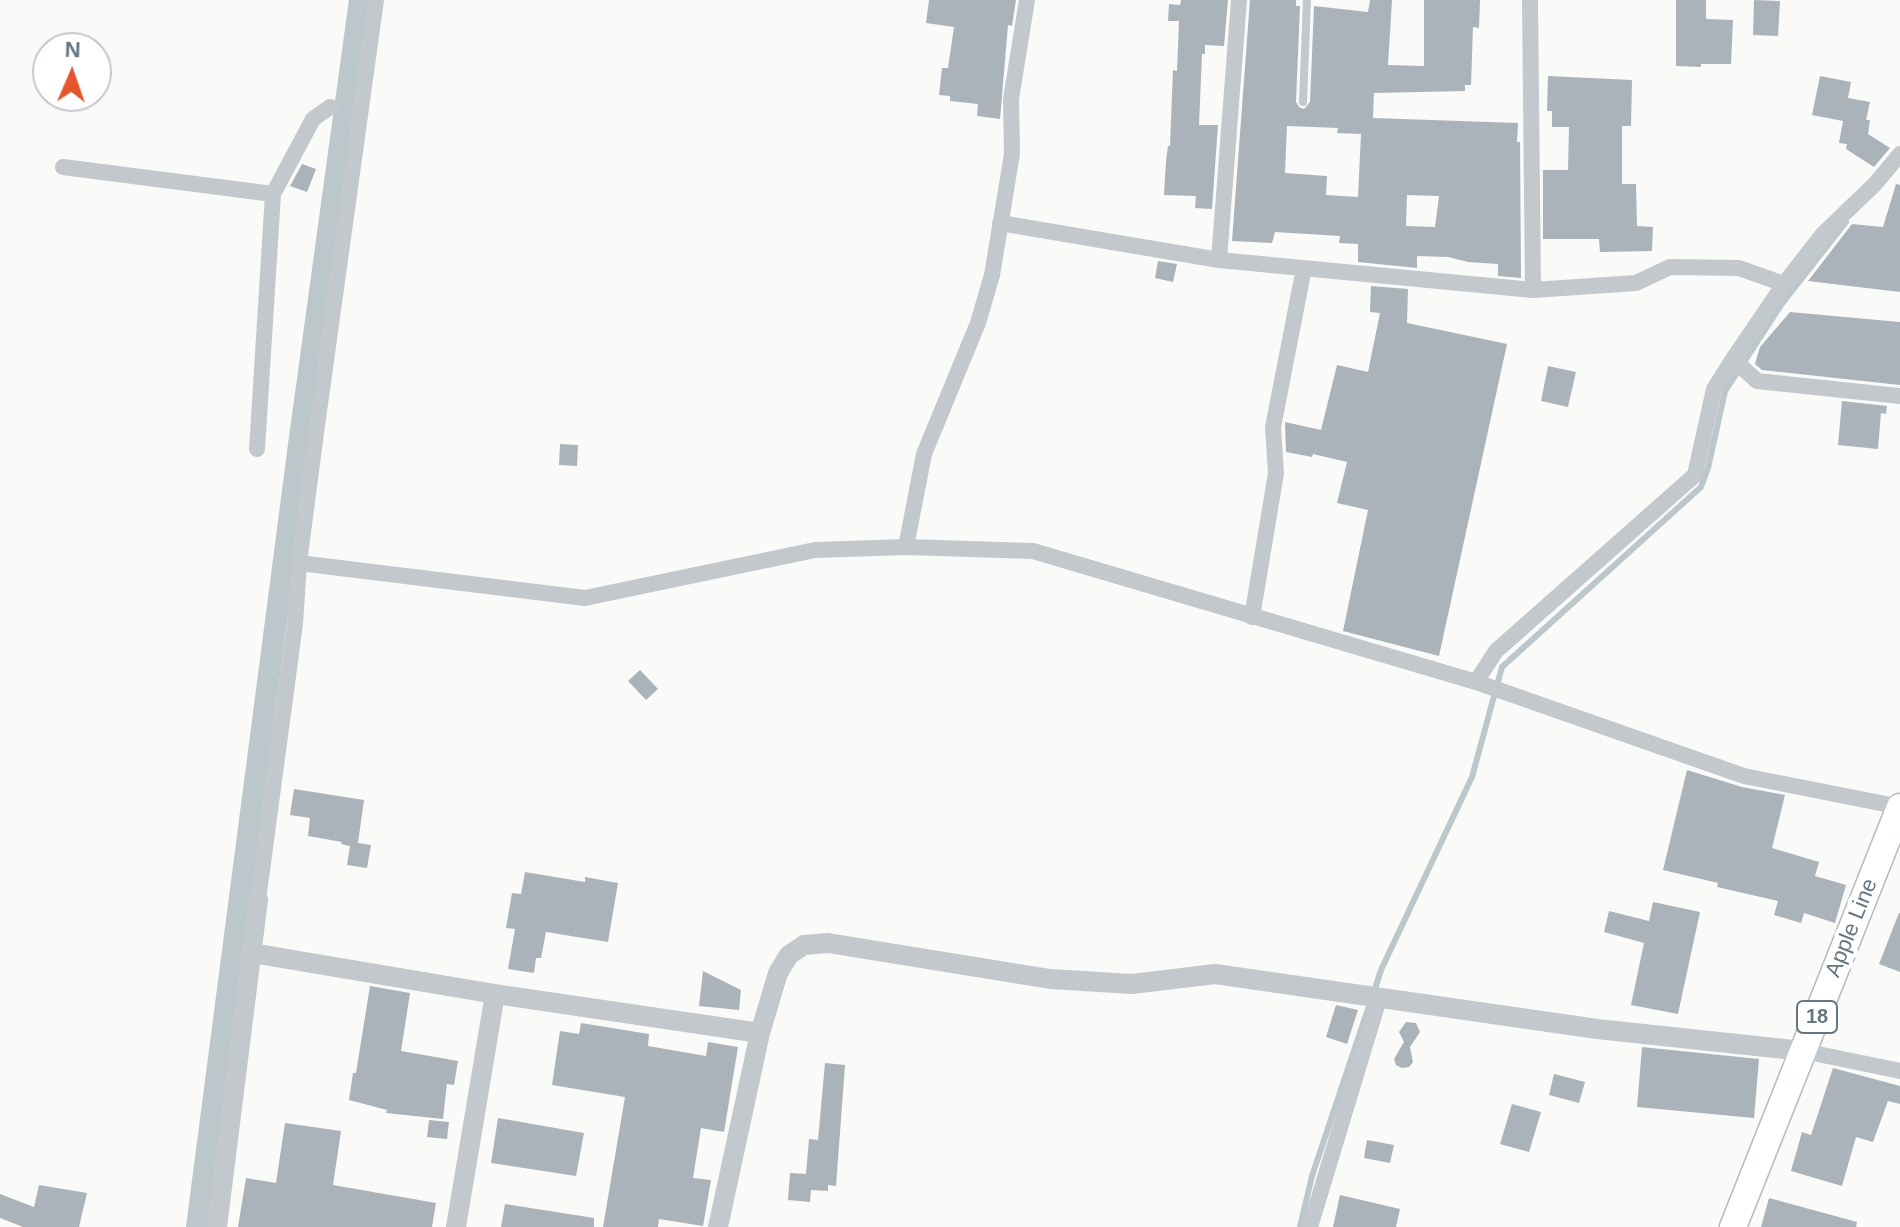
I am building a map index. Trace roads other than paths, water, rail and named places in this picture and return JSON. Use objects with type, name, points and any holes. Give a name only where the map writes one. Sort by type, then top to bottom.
[{"type":"highway","name":"Apple Line","points":[[1733,1227],[1900,807]]},
{"type":"street","points":[[217,1227],[295,624],[299,563],[376,0]]},
{"type":"street","points":[[906,547],[924,454],[978,323],[992,275],[1012,154],[1011,99],[1027,0]]},
{"type":"street","points":[[1219,260],[1239,0]]},
{"type":"street","points":[[1530,0],[1533,290]]},
{"type":"street","points":[[257,449],[273,194],[313,119],[330,107]]},
{"type":"street","points":[[1476,682],[1496,651],[1695,475],[1714,389],[1733,359],[1784,284],[1823,234],[1875,184],[1900,154]]},
{"type":"street","points":[[63,167],[273,194]]},
{"type":"street","points":[[1000,223],[1219,260],[1533,290],[1636,283],[1670,267],[1739,268],[1784,284]]},
{"type":"street","points":[[1252,617],[1276,473],[1273,427],[1304,268]]},
{"type":"street","points":[[1733,359],[1757,381],[1900,396]]},
{"type":"street","points":[[299,563],[585,598],[815,550],[906,547],[1033,551],[1476,682],[1744,776],[1900,807]]},
{"type":"street","points":[[718,1227],[760,1033],[778,973],[789,955],[804,945],[828,943],[1050,979],[1132,984],[1215,974],[1597,1029],[1803,1051],[1900,1071]]},
{"type":"street","points":[[252,953],[495,994],[760,1033]]},
{"type":"street","points":[[456,1227],[495,994]]},
{"type":"street","points":[[1310,1227],[1379,999]]},
{"type":"lane","points":[[1303,102],[1307,0]]},
{"type":"waterway","points":[[197,1227],[360,0]]},
{"type":"waterway","points":[[1373,995],[1381,970],[1472,777],[1502,667],[1701,487],[1725,391],[1781,305],[1846,222]]},
{"type":"waterway","points":[[1300,1227],[1312,1176],[1368,1009]]}]
